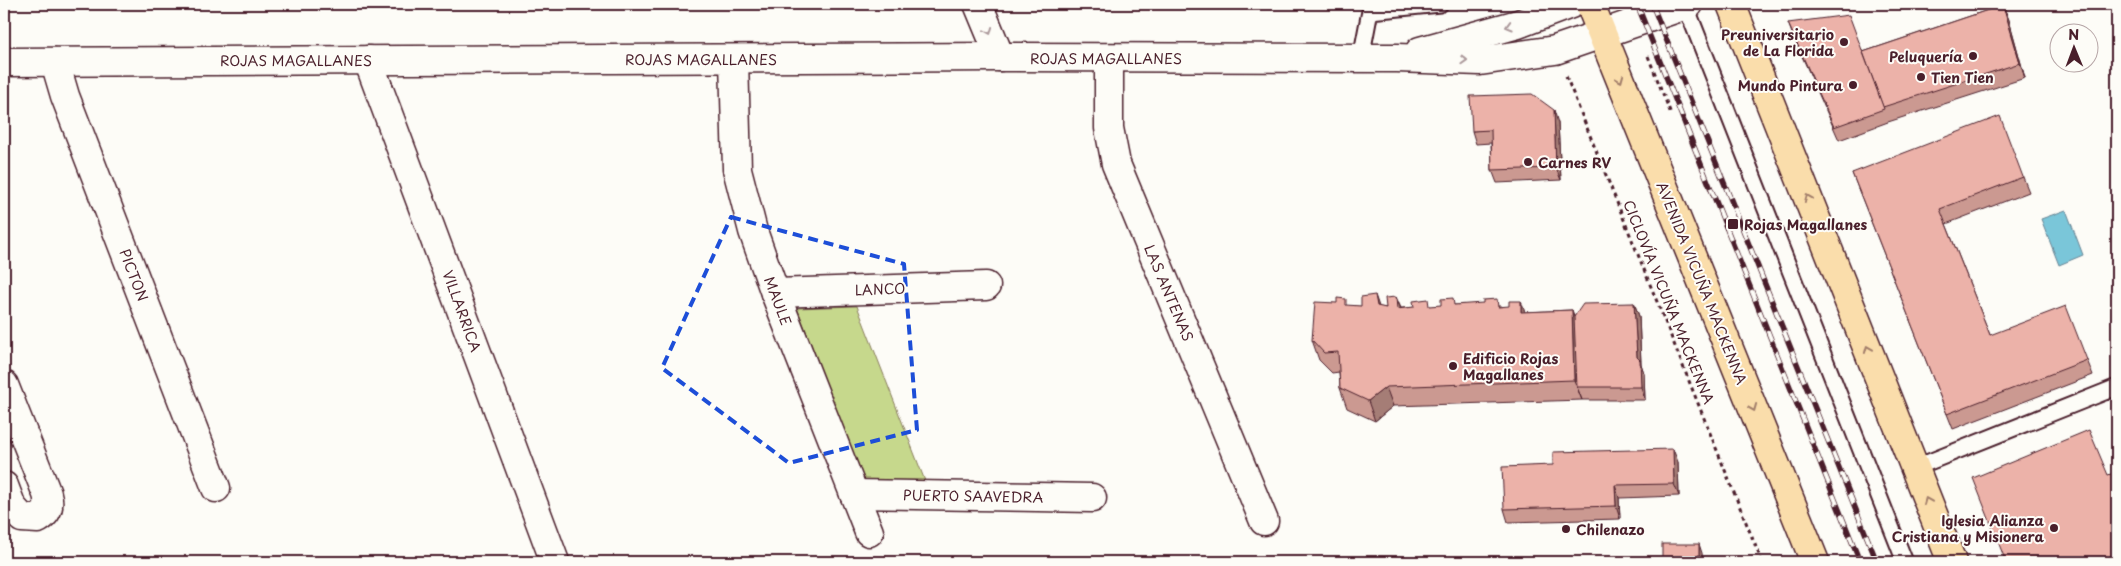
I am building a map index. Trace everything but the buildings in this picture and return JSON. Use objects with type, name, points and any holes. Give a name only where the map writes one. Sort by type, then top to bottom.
[{"type":"main road","name":"AVENIDA VICUÑA MACKENNA","points":[[1590,4],[1815,562]]},
{"type":"main road","points":[[1731,4],[1952,562]]},
{"type":"street","points":[[978,4],[1000,58]]},
{"type":"street","name":"ROJAS MAGALLANES","points":[[1397,58],[1518,24],[1571,4]]},
{"type":"street","name":"ROJAS MAGALLANES","points":[[4,62],[1000,58],[1397,58],[1480,60],[1555,50],[1687,4]]},
{"type":"street","name":"LAS ANTENAS","points":[[1109,58],[1108,128],[1116,164],[1264,521]]},
{"type":"street","name":"MAULE","points":[[734,59],[737,169],[753,231],[775,293],[869,532]]},
{"type":"street","name":"VILLARRICA","points":[[368,60],[555,562]]},
{"type":"street","name":"PICTON","points":[[55,62],[65,96],[216,488]]},
{"type":"street","name":"LANCO","points":[[775,293],[986,286]]},
{"type":"street","points":[[4,385],[47,494],[49,502],[47,510],[38,518],[22,518],[12,507],[4,486]]},
{"type":"street","name":"PUERTO SAAVEDRA","points":[[854,494],[1092,498]]},
{"type":"lane","points":[[1361,58],[1370,11],[1440,4]]},
{"type":"lane","points":[[1687,4],[1904,562]]},
{"type":"lane","points":[[1914,468],[2117,387]]},
{"type":"path","points":[[1774,4],[1776,10]]},
{"type":"path","name":"CICLOVÍA VICUÑA MACKENNA","points":[[1555,50],[1762,562]]},
{"type":"path","points":[[1648,56],[1671,114]]},
{"type":"highlighted area","points":[[731,217],[904,264],[917,430],[789,463],[662,368]]},
{"type":"green space","points":[[857,306],[925,481],[865,485],[797,308]]},
{"type":"water","points":[[2066,210],[2083,255],[2059,265],[2041,219]]},
{"type":"railway","points":[[1637,4],[1860,562]]},
{"type":"railway","points":[[1652,4],[1877,562]]},
{"type":"place","name":"Preuniversitario de La Florida","points":[[1844,42]]},
{"type":"place","name":"Peluquería","points":[[1973,56]]},
{"type":"place","name":"Tien Tien","points":[[1921,77]]},
{"type":"place","name":"Mundo Pintura","points":[[1853,85]]},
{"type":"place","name":"Carnes RV","points":[[1528,162]]},
{"type":"place","name":"Rojas Magallanes","points":[[1733,224]]},
{"type":"place","name":"Edificio Rojas Magallanes","points":[[1453,366]]},
{"type":"place","name":"Iglesia Alianza Cristiana y Misionera","points":[[2054,528]]},
{"type":"place","name":"Chilenazo","points":[[1566,529]]}]
